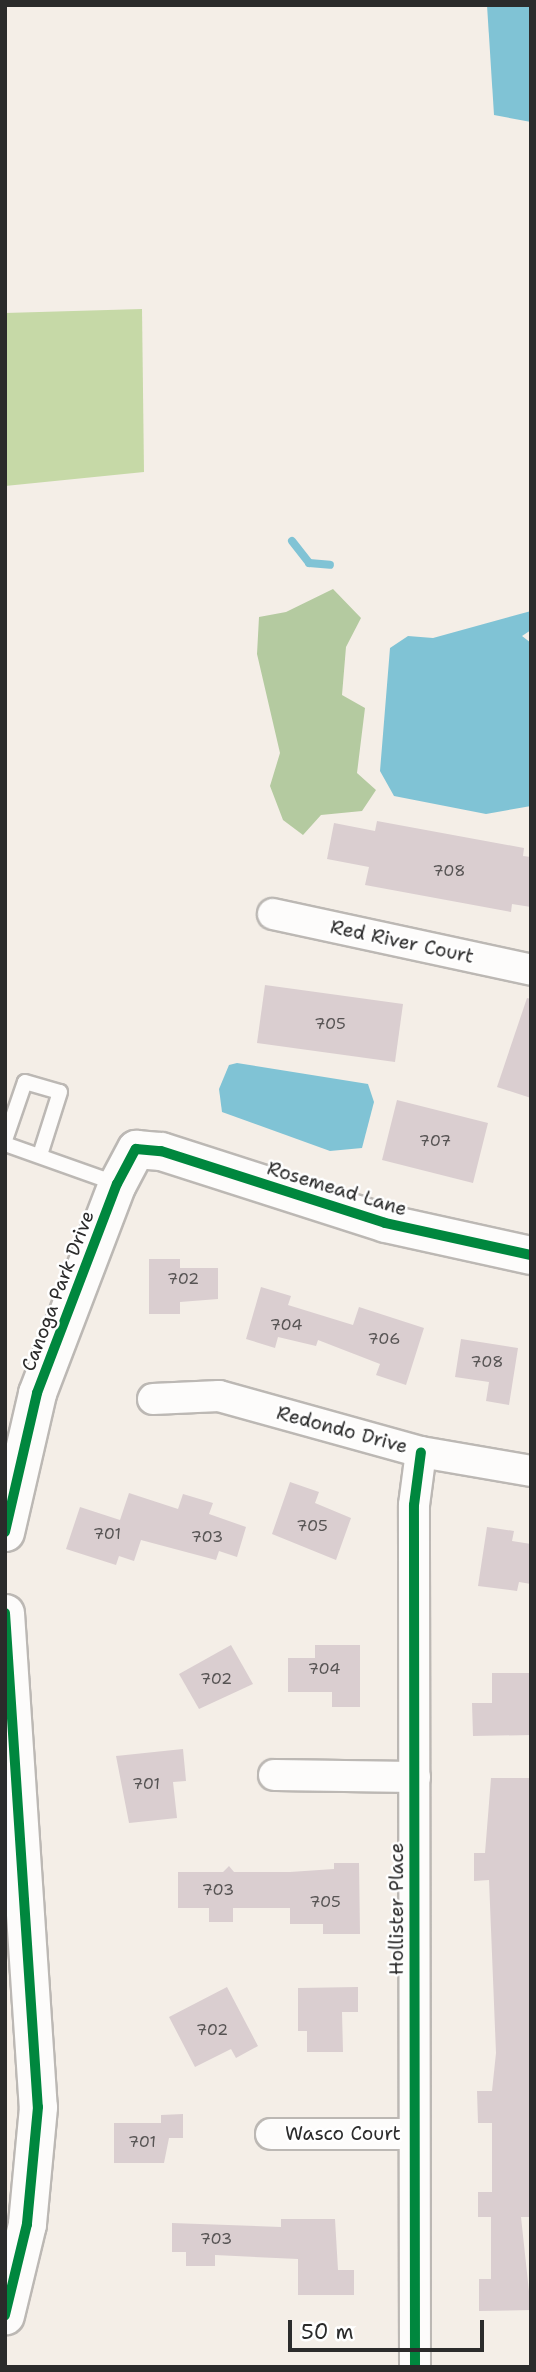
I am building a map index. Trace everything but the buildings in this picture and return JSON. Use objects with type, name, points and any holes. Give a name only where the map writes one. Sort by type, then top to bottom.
[{"type":"street","name":"Red River Court","points":[[273,914],[531,970]]},
{"type":"street","name":"Canoga Park Drive","points":[[5,1532],[27,1424],[117,1184],[136,1149]]},
{"type":"street","name":"Rosemead Lane","points":[[136,1149],[161,1151],[385,1223],[531,1255]]},
{"type":"street","name":"Redondo Drive","points":[[153,1399],[219,1396],[421,1452],[531,1471]]},
{"type":"street","name":"Hollister Place","points":[[415,2367],[414,1505],[421,1452]]},
{"type":"street","points":[[5,1614],[14,1894],[37,2138],[27,2224],[5,2315]]},
{"type":"street","points":[[274,1775],[415,1777]]},
{"type":"street","name":"Wasco Court","points":[[271,2134],[414,2134]]},
{"type":"lane","points":[[40,1155],[61,1092],[25,1082],[5,1142],[117,1184]]},
{"type":"green space","points":[[142,309],[144,472],[5,486],[5,313]]},
{"type":"green space","points":[[333,589],[361,618],[346,647],[342,695],[365,708],[357,773],[376,790],[362,811],[321,815],[303,835],[283,820],[270,786],[280,753],[257,654],[259,617],[286,612]]},
{"type":"water","points":[[487,5],[531,5],[531,122],[494,115]]},
{"type":"water","points":[[531,611],[531,630],[522,636],[531,643],[531,806],[486,814],[394,796],[380,771],[390,648],[408,636],[433,638]]},
{"type":"water","points":[[237,1063],[368,1084],[374,1102],[362,1148],[330,1151],[222,1112],[219,1089],[229,1065]]},
{"type":"waterway","points":[[292,541],[309,563],[330,565]]},
{"type":"cycle path","points":[[5,1532],[37,1393],[117,1184],[136,1149],[161,1151],[385,1223],[531,1255]]},
{"type":"cycle path","points":[[415,2367],[414,1505],[421,1452]]},
{"type":"cycle path","points":[[5,1613],[38,2107],[27,2224],[5,2315]]}]
